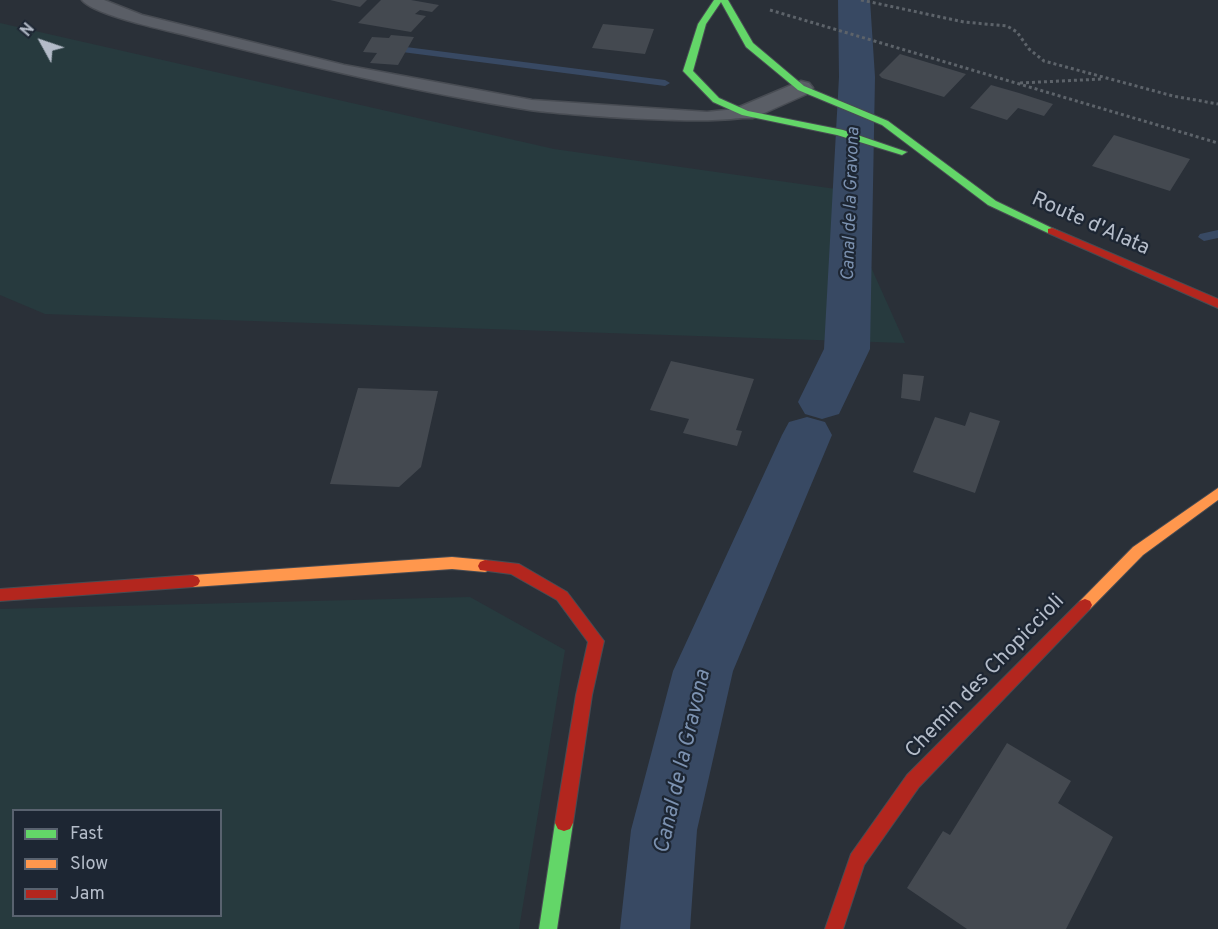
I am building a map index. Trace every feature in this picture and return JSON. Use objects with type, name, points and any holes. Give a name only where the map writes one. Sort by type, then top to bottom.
[{"type":"street","points":[[718,0],[702,24],[688,71],[716,100],[745,113],[873,141],[951,172]]},
{"type":"street","points":[[724,0],[749,45],[801,88],[885,123],[951,172]]},
{"type":"street","points":[[745,113],[801,88]]},
{"type":"street","name":"Route d'Alata","points":[[951,172],[992,203],[1095,252],[1218,304]]},
{"type":"street","name":"Chemin des Chopiccioli","points":[[834,929],[857,860],[913,781],[1138,551],[1218,494]]},
{"type":"street","points":[[0,595],[452,563],[514,568],[562,596],[596,641],[584,695],[548,929]]},
{"type":"lane","points":[[90,0],[136,18],[344,70],[532,105],[708,117],[745,113]]},
{"type":"path","points":[[861,0],[964,22],[1006,26],[1017,32],[1029,50],[1044,61],[1173,96],[1218,104]]},
{"type":"path","points":[[768,10],[1218,144]]},
{"type":"path","points":[[1017,83],[1109,78]]},
{"type":"green space","points":[[0,23],[554,149],[836,189],[905,343],[45,314],[0,295]]},
{"type":"green space","points":[[470,597],[565,650],[519,929],[0,929],[0,609]]},
{"type":"building","points":[[330,0],[367,0],[360,7]]},
{"type":"building","points":[[381,0],[411,0],[439,5],[432,12],[420,10],[415,14],[426,16],[411,32],[358,23]]},
{"type":"building","points":[[603,24],[654,29],[645,54],[592,48]]},
{"type":"building","points":[[391,35],[414,37],[398,65],[370,63],[377,53],[363,52],[372,37],[389,38]]},
{"type":"building","points":[[900,54],[966,74],[944,97],[882,78],[879,75]]},
{"type":"building","points":[[991,85],[1053,104],[1044,116],[1018,108],[1007,120],[970,108]]},
{"type":"building","points":[[1114,135],[1190,159],[1170,191],[1092,166]]},
{"type":"building","points":[[671,361],[754,379],[736,430],[742,431],[737,446],[683,433],[689,419],[650,410]]},
{"type":"building","points":[[903,374],[924,376],[920,401],[901,398]]},
{"type":"building","points":[[358,388],[438,391],[421,467],[399,487],[330,484]]},
{"type":"building","points":[[970,412],[1000,421],[975,493],[913,472],[935,417],[965,426]]},
{"type":"building","points":[[1007,743],[1071,781],[1058,803],[1113,837],[1066,929],[967,929],[907,888],[943,831],[950,835]]},
{"type":"waterway","name":"Canal de la Gravona","points":[[822,402],[847,349],[857,77],[854,0]]},
{"type":"waterway","points":[[406,50],[665,83]]},
{"type":"waterway","points":[[1204,237],[1218,234]]},
{"type":"waterway","name":"Canal de la Gravona","points":[[655,929],[664,830],[703,671],[807,435]]},
{"type":"traffic: fast","points":[[718,0],[702,24],[688,71],[716,100],[745,113],[839,132],[902,152]]},
{"type":"traffic: fast","points":[[724,0],[749,45],[801,88],[885,123],[992,203],[1052,231]]},
{"type":"traffic: fast","points":[[548,929],[564,823]]},
{"type":"traffic: slow","points":[[1085,605],[1138,551],[1218,493]]},
{"type":"traffic: slow","points":[[193,581],[452,563],[485,566]]},
{"type":"traffic: jam","points":[[1052,231],[1218,304]]},
{"type":"traffic: jam","points":[[485,566],[514,568],[562,596],[596,641],[584,695],[564,823]]},
{"type":"traffic: jam","points":[[0,595],[193,581]]},
{"type":"traffic: jam","points":[[834,929],[857,860],[913,781],[1085,605]]}]
